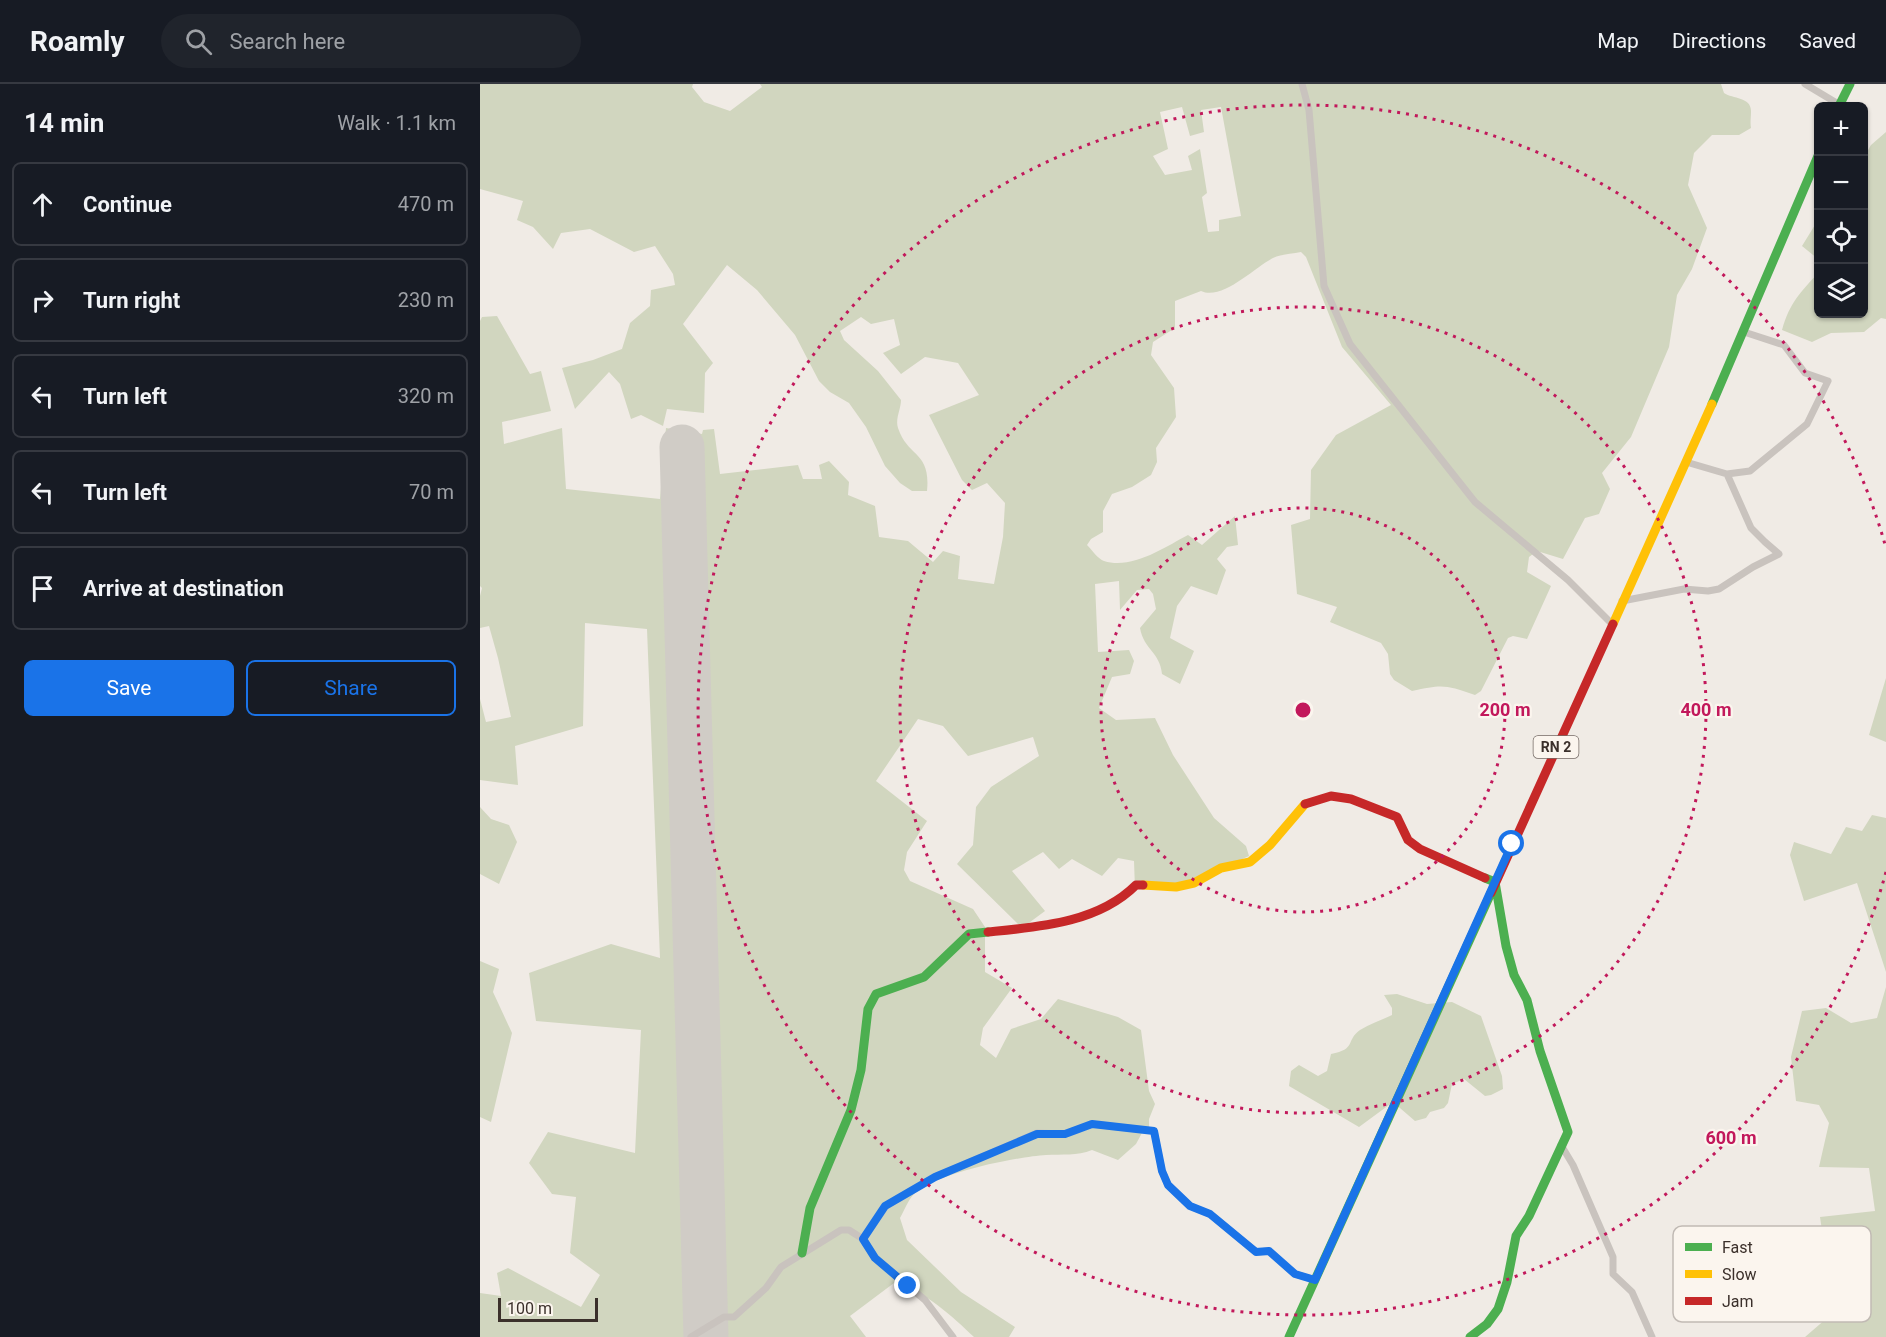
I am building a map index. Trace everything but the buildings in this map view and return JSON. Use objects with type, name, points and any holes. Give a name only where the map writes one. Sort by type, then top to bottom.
[{"type":"street","points":[[1302,84],[1309,110],[1324,286],[1350,344],[1475,502],[1568,580],[1612,624]]},
{"type":"street","points":[[1805,84],[1833,102]]},
{"type":"street","points":[[1841,102],[1850,84]]},
{"type":"street","name":"RN 2","points":[[1288,1337],[1686,462],[1814,166]]},
{"type":"street","points":[[1686,462],[1727,474],[1750,471],[1808,424],[1828,381],[1805,373],[1784,345],[1744,332]]},
{"type":"street","points":[[1622,602],[1684,589],[1708,591],[1719,589],[1753,567],[1779,554],[1751,528],[1727,474]]},
{"type":"street","points":[[802,1252],[810,1208],[851,1110],[861,1070],[868,1009],[876,994],[924,977],[969,934],[1020,929],[1091,915],[1125,896],[1136,885],[1176,887],[1194,883],[1221,868],[1250,862],[1270,845],[1303,804],[1331,796],[1351,799],[1397,817],[1408,840],[1420,849],[1495,882],[1506,946],[1515,975],[1527,1000],[1540,1051],[1568,1132],[1529,1216],[1516,1236],[1507,1282],[1498,1309],[1487,1323],[1470,1337]]},
{"type":"street","points":[[863,1239],[885,1206],[935,1177],[1037,1134],[1065,1134],[1092,1124],[1154,1131],[1162,1171],[1168,1185],[1190,1206],[1210,1214],[1256,1252],[1269,1251],[1295,1274],[1315,1280]]},
{"type":"street","points":[[1561,1145],[1573,1165],[1613,1257],[1613,1274],[1632,1292],[1652,1337]]},
{"type":"street","points":[[691,1337],[724,1317],[734,1317],[766,1288],[781,1267],[840,1230],[849,1230],[863,1239],[875,1258],[925,1300],[953,1337]]},
{"type":"green space","points":[[480,84],[693,84],[692,87],[704,102],[730,111],[762,87],[760,84],[1721,84],[1724,93],[1745,101],[1751,112],[1751,128],[1739,135],[1712,135],[1694,153],[1688,185],[1707,228],[1692,269],[1677,295],[1669,347],[1631,437],[1602,473],[1610,489],[1599,514],[1585,518],[1563,559],[1537,551],[1529,557],[1527,572],[1551,586],[1527,639],[1513,636],[1508,638],[1481,691],[1475,695],[1450,687],[1431,687],[1412,691],[1394,680],[1390,674],[1388,654],[1381,643],[1330,622],[1337,607],[1297,594],[1291,525],[1310,519],[1311,470],[1336,435],[1391,405],[1342,347],[1306,257],[1301,252],[1273,258],[1228,288],[1209,293],[1201,291],[1175,301],[1175,328],[1153,342],[1151,355],[1174,388],[1176,417],[1156,448],[1157,462],[1151,475],[1132,487],[1112,494],[1103,511],[1103,532],[1091,539],[1087,545],[1104,561],[1115,563],[1137,560],[1188,535],[1202,545],[1235,516],[1238,545],[1227,547],[1217,559],[1226,570],[1217,595],[1191,586],[1177,606],[1170,638],[1194,651],[1180,684],[1162,674],[1158,661],[1142,635],[1140,628],[1156,609],[1153,594],[1149,589],[1137,590],[1120,610],[1119,581],[1095,584],[1098,652],[1129,650],[1134,661],[1130,674],[1112,677],[1099,708],[1116,720],[1155,718],[1173,755],[1214,818],[1246,846],[1249,856],[1191,882],[1135,889],[1134,861],[1118,858],[1102,876],[1072,859],[1059,869],[1043,852],[1012,871],[1045,911],[1022,928],[957,864],[973,845],[976,807],[991,787],[1039,756],[1033,737],[968,756],[943,726],[918,719],[876,781],[927,821],[907,852],[904,870],[910,881],[973,909],[985,927],[985,972],[1012,988],[983,1028],[980,1045],[996,1058],[1011,1029],[1041,1019],[1058,999],[1118,1017],[1141,1030],[1149,1091],[1155,1104],[1149,1119],[1149,1130],[1143,1131],[1136,1144],[1118,1160],[1092,1150],[1075,1154],[1032,1156],[977,1167],[925,1186],[912,1196],[900,1218],[907,1240],[961,1292],[1015,1327],[1009,1337],[974,1337],[927,1297],[894,1283],[850,1316],[866,1337],[480,1337],[480,1293],[501,1296],[497,1273],[508,1268],[581,1307],[600,1275],[570,1253],[576,1197],[552,1194],[529,1163],[548,1132],[635,1153],[641,1030],[536,1021],[529,973],[611,944],[660,958],[647,629],[585,623],[583,726],[515,746],[518,785],[480,780],[480,699],[486,722],[511,717],[489,626],[480,628],[482,588],[480,586],[480,321],[482,317],[497,316],[530,374],[541,371],[551,411],[502,422],[504,444],[562,428],[566,489],[660,499],[666,428],[702,434],[703,430],[714,429],[720,474],[798,465],[803,479],[822,479],[819,465],[829,461],[849,482],[848,495],[875,506],[879,537],[908,541],[933,562],[943,551],[960,556],[958,579],[994,584],[1003,537],[1005,503],[987,483],[972,490],[962,480],[929,415],[979,395],[958,363],[925,357],[901,374],[883,353],[900,345],[894,319],[871,324],[861,317],[840,331],[844,340],[878,371],[901,400],[898,428],[902,438],[926,468],[927,491],[912,491],[900,483],[885,466],[866,427],[849,403],[830,392],[819,381],[795,335],[757,290],[727,265],[683,324],[713,363],[705,373],[704,413],[667,409],[663,426],[641,415],[631,419],[620,384],[609,372],[575,409],[562,368],[622,349],[630,323],[650,306],[651,290],[675,285],[673,274],[655,246],[634,252],[590,229],[561,233],[553,249],[533,227],[517,220],[523,201],[480,189]],"holes":[[[1182,107],[1190,136],[1204,132],[1201,110],[1221,107],[1241,216],[1219,220],[1219,231],[1208,232],[1202,197],[1207,193],[1200,149],[1188,156],[1192,170],[1165,175],[1153,156],[1168,149],[1160,112]]]},
{"type":"green space","points":[[1886,132],[1886,319],[1881,318],[1864,332],[1831,333],[1812,342],[1782,330],[1792,305],[1814,277],[1814,318],[1868,318],[1868,150]]},
{"type":"green space","points":[[1814,226],[1814,256],[1802,246]]},
{"type":"green space","points":[[1886,678],[1886,742],[1869,735]]},
{"type":"green space","points":[[480,807],[491,819],[509,825],[517,842],[499,884],[480,874]]},
{"type":"green space","points":[[1872,815],[1886,818],[1886,972],[1857,883],[1804,901],[1790,855],[1794,842],[1831,854],[1846,827],[1862,831]]},
{"type":"green space","points":[[480,961],[499,969],[493,992],[512,1033],[491,1122],[480,1117]]},
{"type":"green space","points":[[1886,987],[1886,1337],[1805,1337],[1822,1322],[1871,1322],[1871,1226],[1821,1226],[1820,1217],[1875,1211],[1869,1168],[1819,1167],[1829,1123],[1819,1105],[1796,1101],[1791,1057],[1802,1011],[1826,1008],[1851,1023],[1877,1018]]},
{"type":"green space","points":[[1397,994],[1427,1004],[1452,1002],[1481,1016],[1502,1076],[1503,1089],[1485,1096],[1464,1079],[1452,1084],[1448,1103],[1444,1108],[1430,1112],[1426,1118],[1415,1121],[1393,1102],[1359,1127],[1289,1086],[1291,1071],[1299,1065],[1318,1076],[1327,1071],[1331,1054],[1348,1047],[1360,1030],[1392,1015],[1392,1008],[1384,995]]},
{"type":"runway","points":[[682,447],[706,1337]]},
{"type":"traffic: fast","points":[[1841,102],[1850,84]]},
{"type":"traffic: fast","points":[[1712,404],[1814,165]]},
{"type":"traffic: fast","points":[[1470,1337],[1487,1324],[1498,1309],[1507,1282],[1516,1236],[1529,1216],[1568,1132],[1540,1051],[1527,1000],[1514,975],[1506,946],[1495,882],[1485,878]]},
{"type":"traffic: fast","points":[[1289,1337],[1491,893]]},
{"type":"traffic: fast","points":[[802,1253],[810,1208],[851,1110],[861,1070],[868,1009],[876,994],[924,977],[969,934],[988,932]]},
{"type":"traffic: slow","points":[[1613,624],[1712,404]]},
{"type":"traffic: slow","points":[[1143,885],[1176,887],[1194,883],[1221,868],[1250,862],[1270,845],[1305,804]]},
{"type":"traffic: jam","points":[[1491,893],[1613,624]]},
{"type":"traffic: jam","points":[[1305,804],[1331,796],[1351,799],[1397,817],[1408,840],[1420,849],[1485,878]]},
{"type":"traffic: jam","points":[[988,932],[1067,921],[1104,908],[1121,898],[1136,885],[1143,885]]},
{"type":"route","points":[[908,1286],[875,1258],[863,1239],[885,1206],[935,1177],[1037,1134],[1065,1134],[1092,1124],[1154,1131],[1162,1171],[1168,1185],[1190,1206],[1210,1214],[1256,1252],[1269,1251],[1295,1274],[1315,1280],[1512,844]]}]
